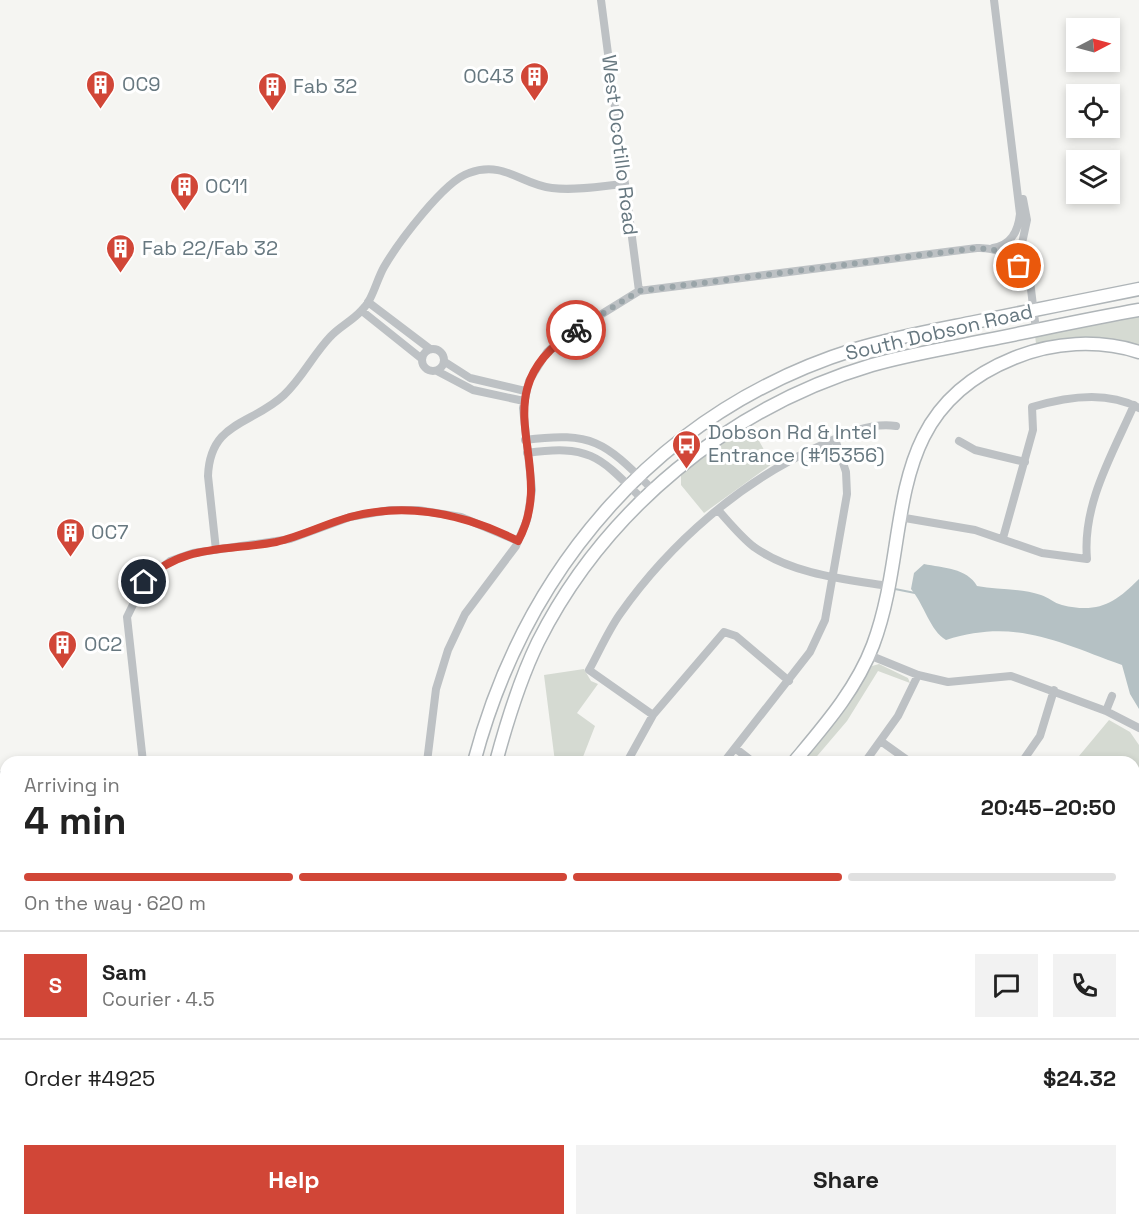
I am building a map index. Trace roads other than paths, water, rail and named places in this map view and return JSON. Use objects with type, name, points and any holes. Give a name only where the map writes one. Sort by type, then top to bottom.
[{"type":"main road","name":"South Dobson Road","points":[[476,756],[504,671],[539,600],[571,552],[629,486],[685,437],[718,414],[765,387],[810,366],[880,342],[1139,289]]},
{"type":"main road","name":"South Dobson Road","points":[[498,756],[518,687],[550,621],[591,560],[653,490],[698,453],[738,425],[814,386],[888,361],[1139,310]]},
{"type":"main road","points":[[799,756],[844,701],[869,655],[881,620],[898,517],[908,474],[925,435],[950,401],[984,374],[1017,357],[1052,347],[1099,345],[1139,352]]},
{"type":"street","name":"West Ocotillo Road","points":[[601,0],[639,291]]},
{"type":"street","points":[[428,756],[436,689],[448,650],[476,596],[518,541],[531,504],[525,440],[525,391],[539,363],[562,338],[639,291],[992,249],[1007,243],[1017,230],[1020,214],[1016,172],[994,0]]},
{"type":"street","points":[[216,550],[208,476],[211,454],[216,443],[231,426],[272,405],[286,393],[328,339],[362,311],[385,266],[441,192],[460,177],[476,171],[498,170],[513,173],[549,188],[569,189],[625,184]]},
{"type":"street","points":[[1016,172],[1026,214],[1026,225],[1020,244],[1028,267],[1036,330]]},
{"type":"street","points":[[992,249],[1006,254],[1016,262],[1022,268],[1029,285]]},
{"type":"street","points":[[368,302],[430,349],[441,351],[445,362],[470,378],[525,391]]},
{"type":"street","points":[[362,311],[422,359],[426,369],[437,371],[473,390],[524,401]]},
{"type":"street","points":[[422,359],[430,349]]},
{"type":"street","points":[[437,371],[445,362]]},
{"type":"street","points":[[898,517],[1003,538],[1042,553],[1087,559],[1086,542],[1092,505],[1136,406],[1099,397],[1060,399],[1032,407],[1033,430],[1003,538]]},
{"type":"street","points":[[653,715],[589,670],[627,606],[663,561],[718,510],[752,483],[790,459],[835,439],[881,424],[896,426]]},
{"type":"street","points":[[525,440],[566,436],[587,439],[607,448],[653,490]]},
{"type":"street","points":[[729,756],[810,652],[825,620],[847,494],[846,472],[835,439]]},
{"type":"street","points":[[959,441],[975,450],[1025,462]]},
{"type":"street","points":[[527,453],[560,449],[583,452],[609,465],[643,500]]},
{"type":"street","points":[[141,756],[126,628],[132,603],[144,582],[160,567],[182,556],[275,542],[350,517],[396,510],[433,511],[461,517],[518,541]]},
{"type":"street","points":[[718,510],[754,547],[786,564],[833,578],[888,586]]},
{"type":"street","points":[[630,756],[653,715],[724,632],[736,636],[789,681]]},
{"type":"street","points":[[869,655],[918,675],[948,682],[1011,676],[1106,711],[1139,728]]},
{"type":"street","points":[[870,756],[882,742],[909,697],[918,675]]},
{"type":"street","points":[[1026,756],[1040,736],[1054,690]]},
{"type":"street","points":[[1106,711],[1112,696]]},
{"type":"street","points":[[882,742],[902,756]]},
{"type":"street","points":[[735,748],[745,756]]},
{"type":"waterway","points":[[895,589],[915,593]]},
{"type":"place","name":"OC43","points":[[535,102]]},
{"type":"place","name":"OC9","points":[[101,110]]},
{"type":"place","name":"Fab 32","points":[[272,112]]},
{"type":"place","name":"OC11","points":[[184,212]]},
{"type":"place","name":"Fab 22/Fab 32","points":[[121,274]]},
{"type":"place","name":"Dobson Rd & Intel Entrance (#15356)","points":[[687,470]]},
{"type":"place","name":"OC7","points":[[70,558]]},
{"type":"place","name":"OC2","points":[[63,670]]}]
